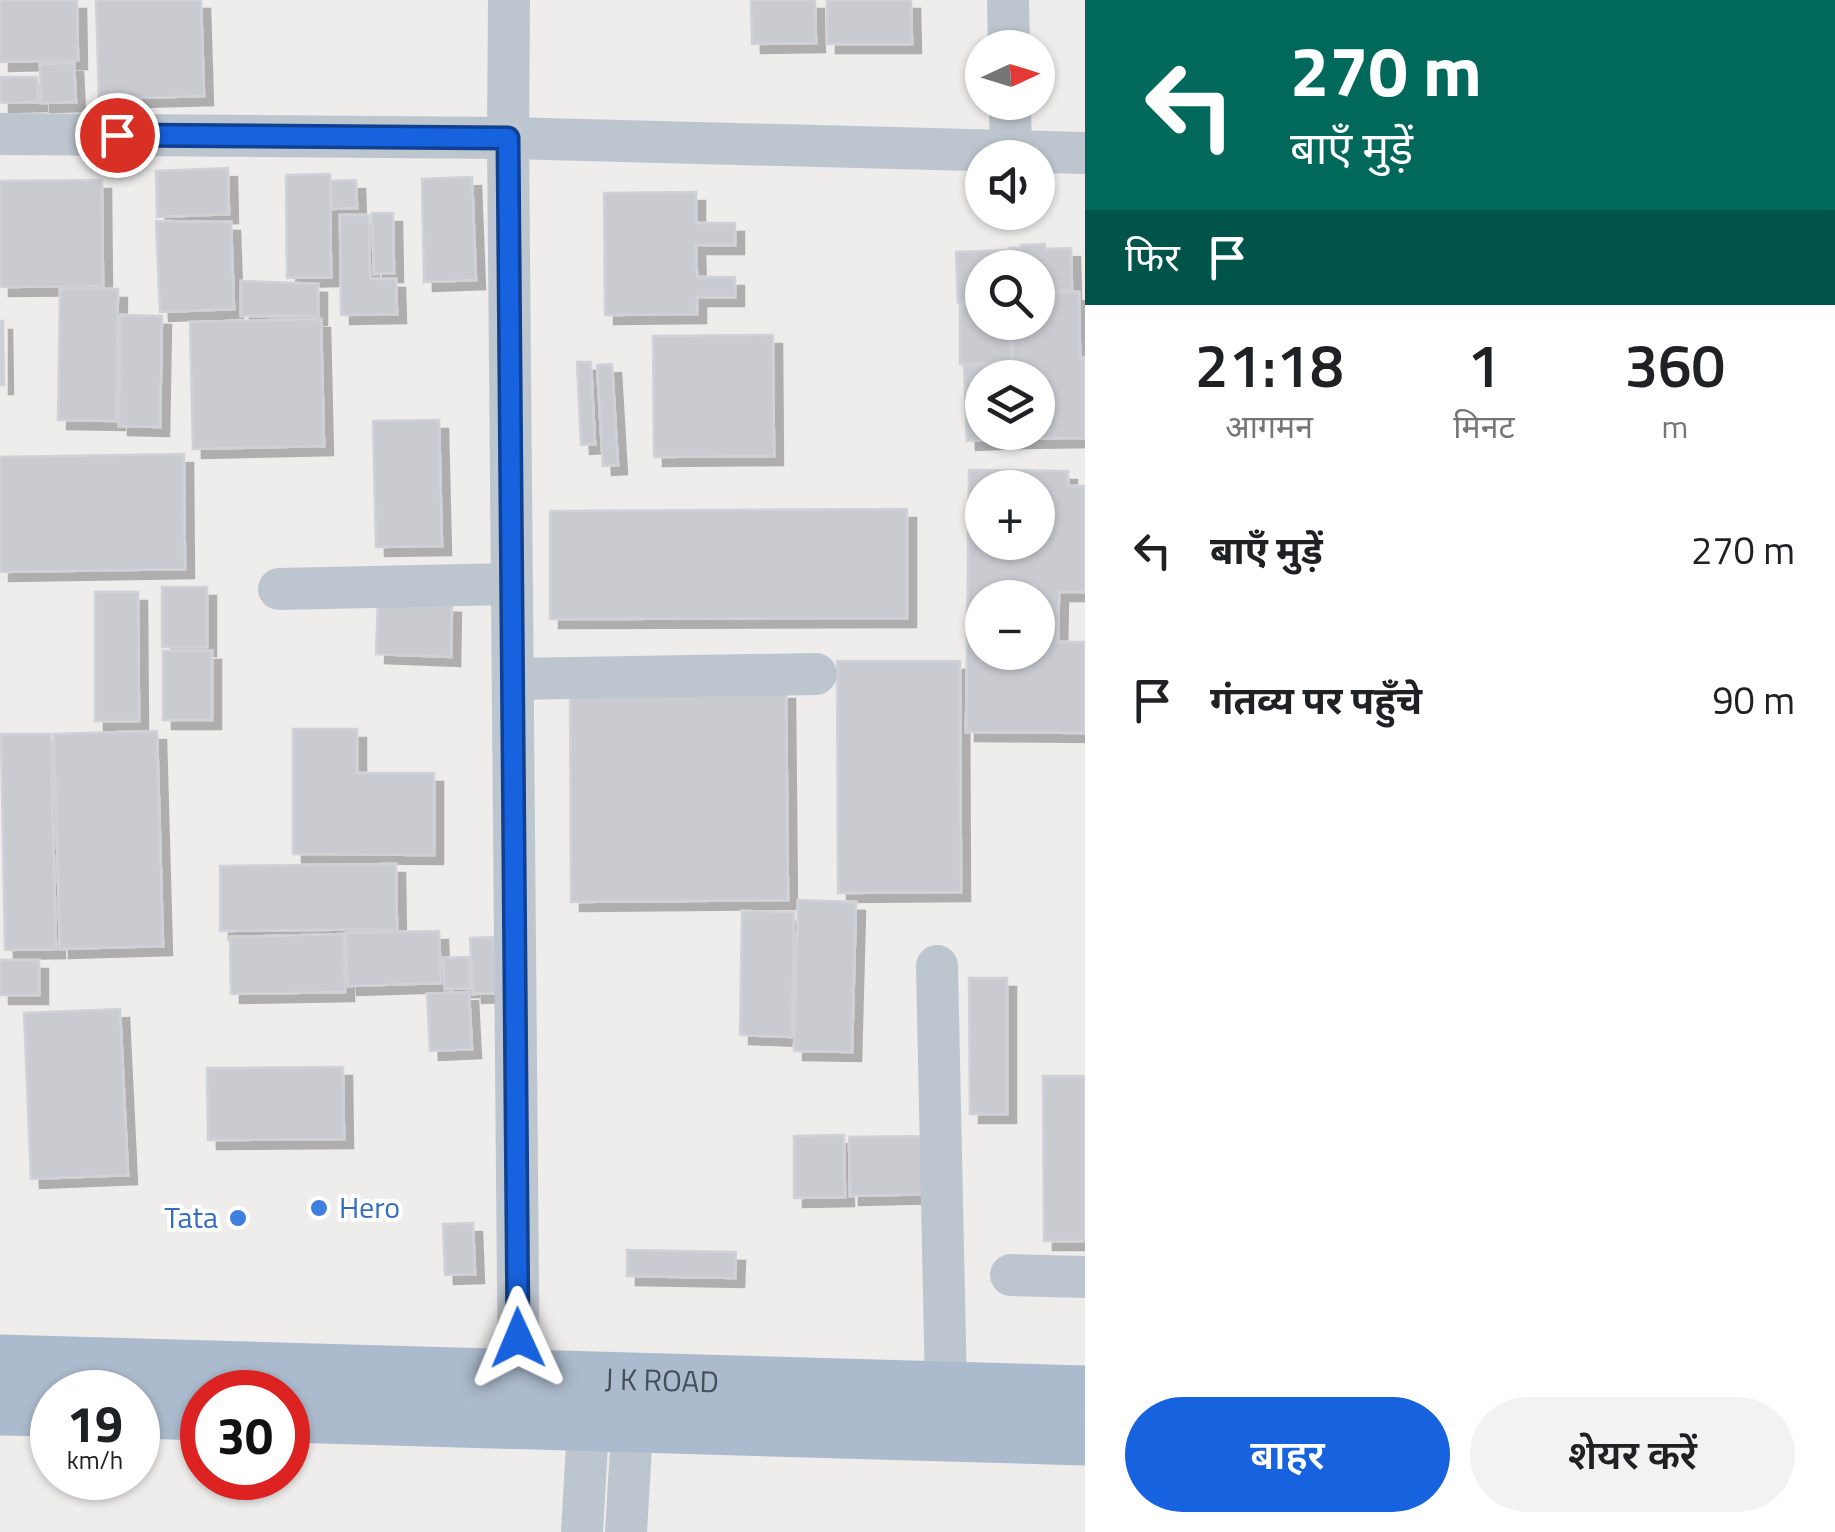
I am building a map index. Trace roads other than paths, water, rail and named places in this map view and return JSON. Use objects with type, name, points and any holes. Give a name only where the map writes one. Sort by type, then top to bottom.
[{"type":"main road","name":"J K ROAD","points":[[0,1362],[1085,1438]]},
{"type":"main road","name":"J K ROAD","points":[[612,1402],[946,1389],[1085,1393]]},
{"type":"main road","name":"J K ROAD","points":[[310,1414],[519,1399]]},
{"type":"main road","points":[[0,1408],[30,1409]]},
{"type":"street","points":[[509,0],[519,1399]]},
{"type":"street","points":[[1008,0],[1009,30]]},
{"type":"street","points":[[0,134],[508,138],[965,150]]},
{"type":"street","points":[[1055,152],[1085,153]]},
{"type":"street","points":[[279,589],[512,584]]},
{"type":"street","points":[[512,679],[816,674]]},
{"type":"street","points":[[937,966],[946,1389]]},
{"type":"street","points":[[1011,1275],[1085,1277]]},
{"type":"street","points":[[582,1532],[612,1402]]},
{"type":"street","points":[[612,1402],[626,1532]]},
{"type":"place","name":"Hero","points":[[319,1208]]},
{"type":"place","name":"Tata","points":[[238,1218]]}]
